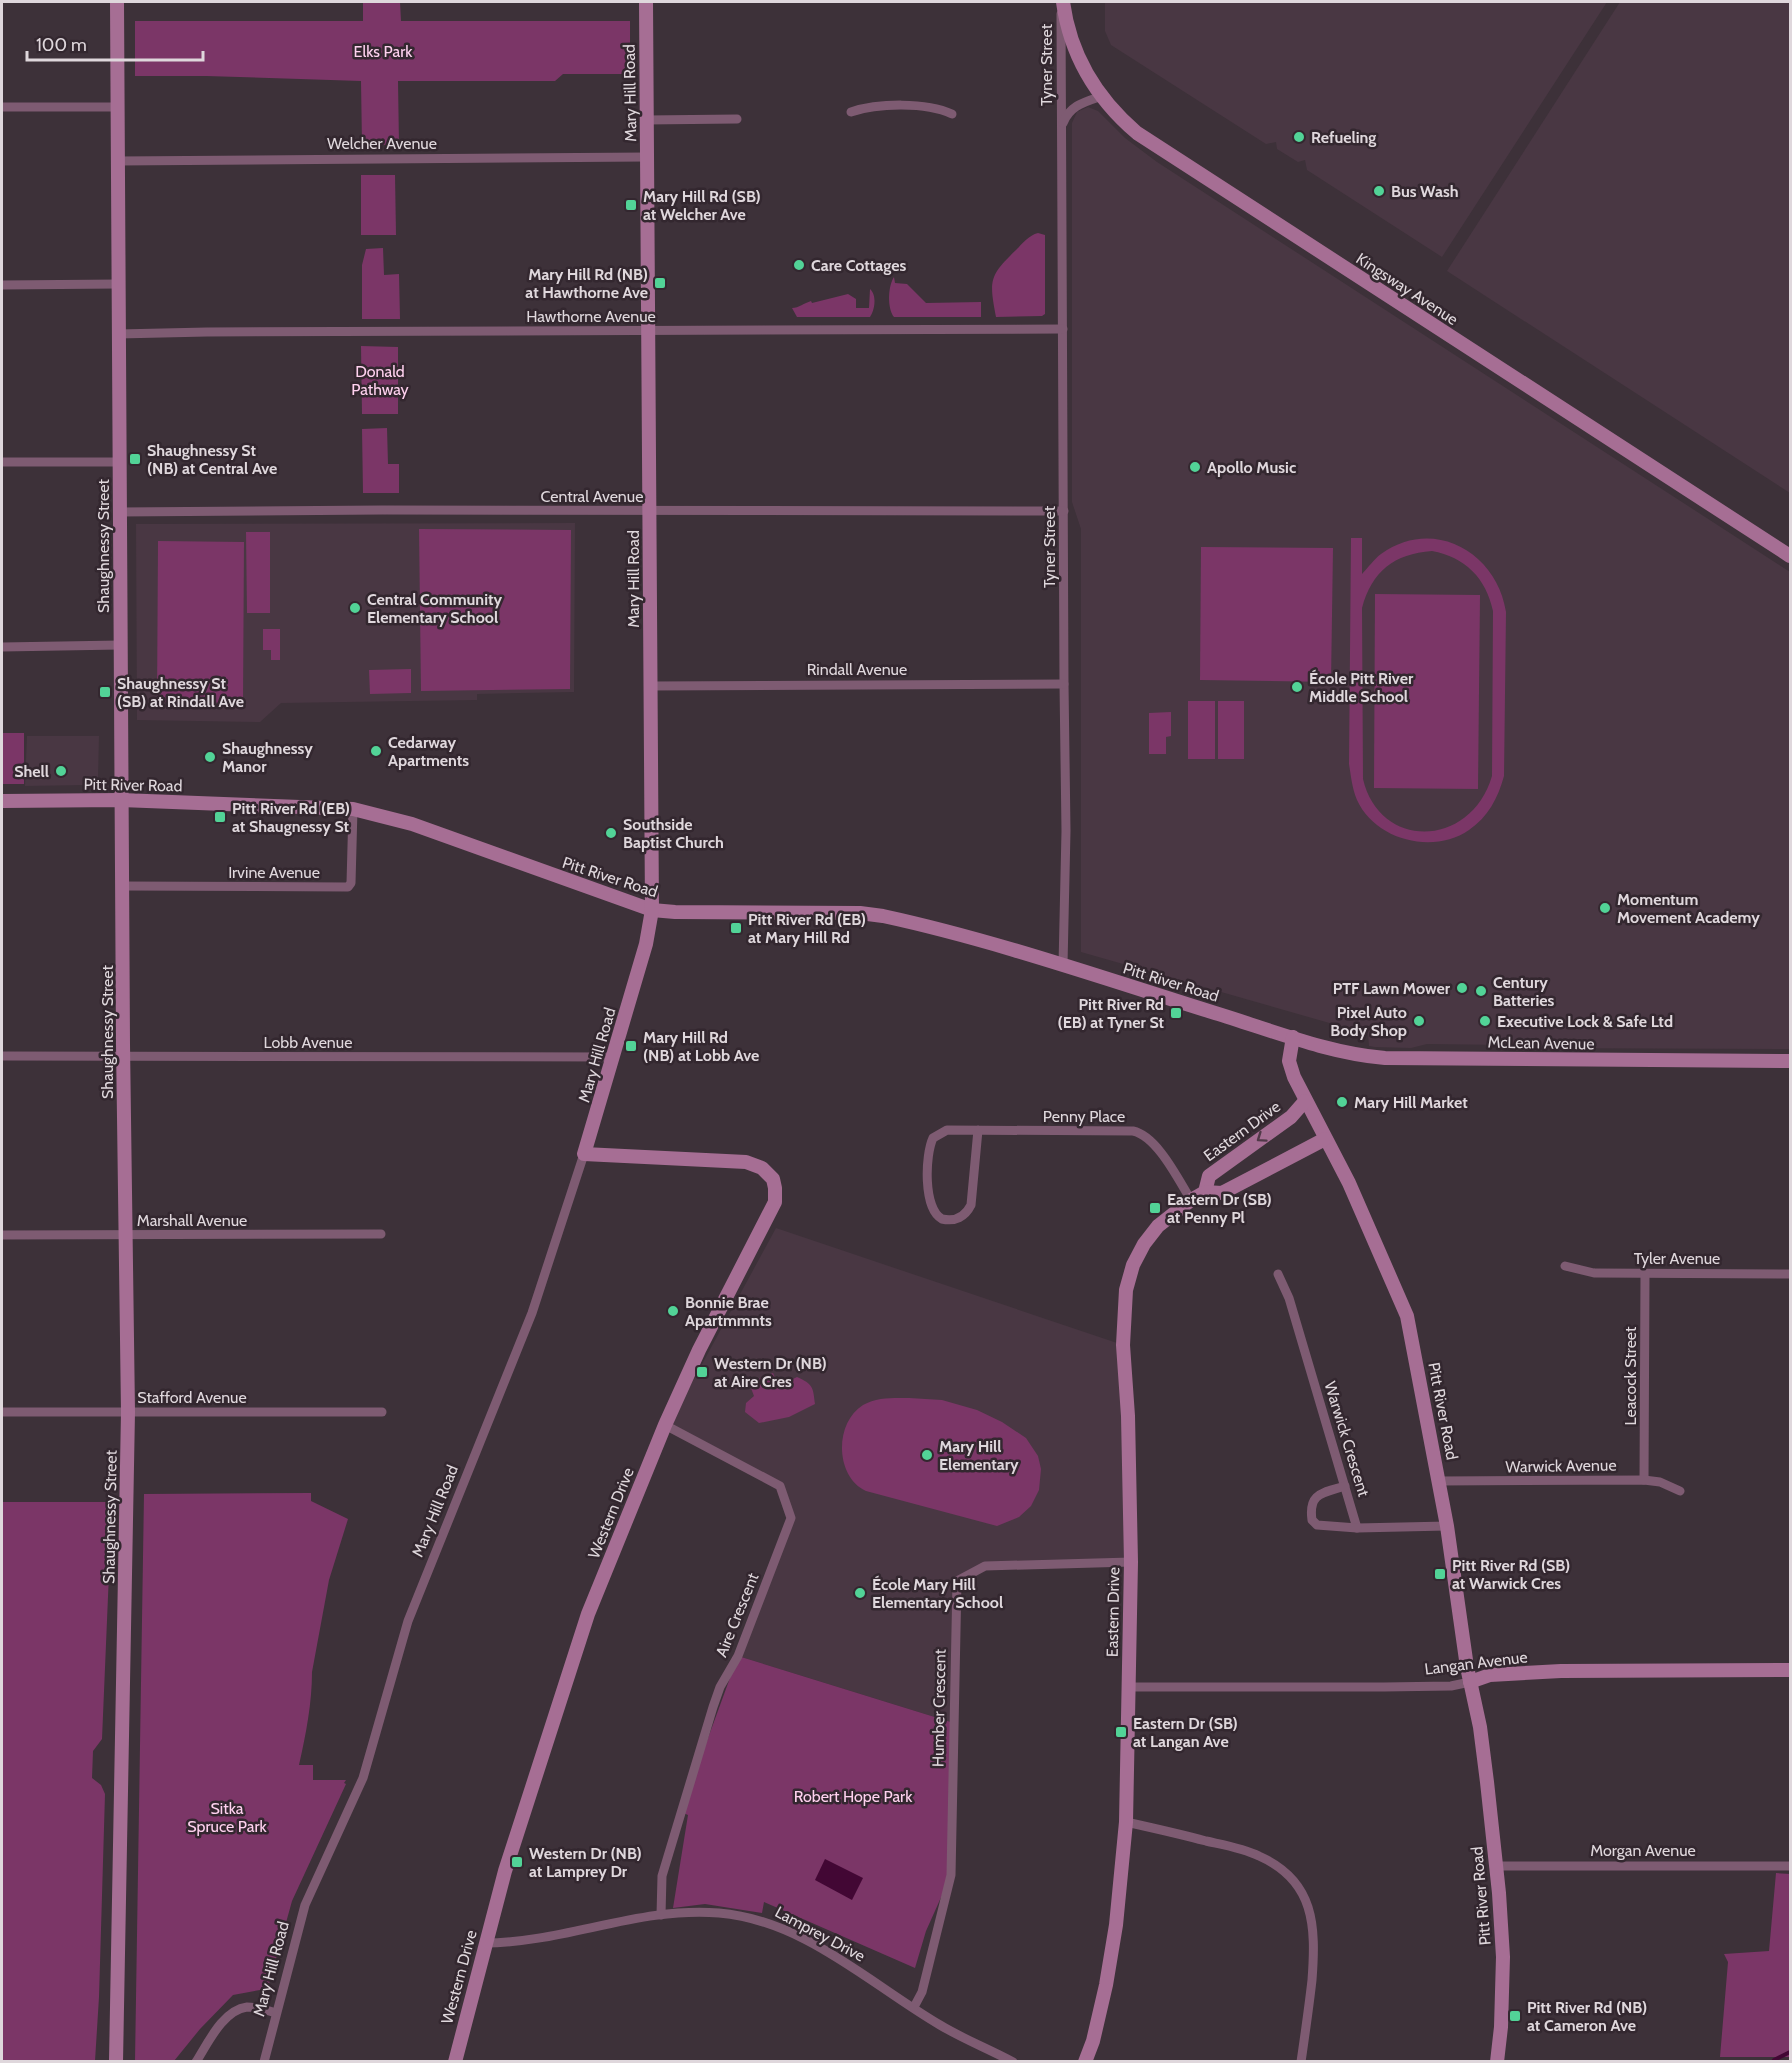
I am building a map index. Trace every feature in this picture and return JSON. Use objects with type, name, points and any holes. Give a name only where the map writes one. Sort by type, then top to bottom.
[{"type":"main road","name":"Shaughnessy Street","points":[[116,2061],[128,1412],[123,1057],[117,2]]},
{"type":"main road","name":"Mary Hill Road","points":[[584,1154],[646,944],[652,910],[646,2]]},
{"type":"main road","name":"Kingsway Avenue","points":[[1062,2],[1072,44],[1086,72],[1102,96],[1128,125],[1147,141],[1791,556]]},
{"type":"main road","name":"Pitt River Road","points":[[2,801],[121,800],[353,809],[412,824],[652,910],[883,916],[1063,965],[1293,1037],[1289,1055],[1290,1065],[1305,1101],[1349,1183],[1407,1316],[1440,1481],[1470,1682],[1483,1749],[1496,1866],[1503,1957],[1501,2027],[1497,2061]]},
{"type":"main road","name":"McLean Avenue","points":[[1293,1037],[1348,1053],[1385,1058],[1791,1061]]},
{"type":"main road","name":"Eastern Drive","points":[[1205,1192],[1209,1176],[1291,1117],[1305,1101]]},
{"type":"main road","name":"Eastern Drive","points":[[1085,2061],[1093,2041],[1111,1955],[1126,1822],[1131,1562],[1128,1416],[1123,1345],[1126,1290],[1133,1265],[1144,1244],[1158,1226],[1191,1200],[1205,1192],[1222,1192],[1325,1139]]},
{"type":"main road","name":"Western Drive","points":[[454,2061],[505,1871],[588,1614],[665,1425],[710,1326],[770,1215],[776,1197],[775,1184],[766,1171],[746,1162],[584,1154]]},
{"type":"main road","name":"Langan Avenue","points":[[1470,1682],[1490,1675],[1561,1671],[1791,1670]]},
{"type":"street","name":"Tyner Street","points":[[1062,2],[1066,831],[1063,965]]},
{"type":"street","name":"Tyner Street","points":[[1061,128],[1074,107],[1102,96]]},
{"type":"street","points":[[851,112],[873,107],[912,106],[933,108],[952,114]]},
{"type":"street","points":[[2,107],[117,107]]},
{"type":"street","points":[[646,120],[737,119]]},
{"type":"street","name":"Welcher Avenue","points":[[118,161],[647,157]]},
{"type":"street","points":[[2,285],[118,284]]},
{"type":"street","name":"Hawthorne Avenue","points":[[118,334],[1063,329]]},
{"type":"street","points":[[2,462],[119,462]]},
{"type":"street","name":"Central Avenue","points":[[119,512],[1064,511]]},
{"type":"street","points":[[2,647],[120,645]]},
{"type":"street","name":"Rindall Avenue","points":[[650,686],[1064,684]]},
{"type":"street","name":"Irvine Avenue","points":[[122,886],[348,887],[351,883],[353,809]]},
{"type":"street","name":"Lobb Avenue","points":[[2,1056],[614,1057]]},
{"type":"street","name":"Penny Place","points":[[978,1130],[971,1205],[963,1216],[952,1220],[942,1219],[933,1211],[928,1198],[930,1145],[937,1134],[947,1130],[978,1130],[1133,1131],[1141,1132],[1164,1157],[1191,1200]]},
{"type":"street","name":"Mary Hill Road","points":[[264,2061],[305,1905],[363,1778],[408,1621],[532,1313],[584,1154]]},
{"type":"street","name":"Marshall Avenue","points":[[2,1235],[381,1234]]},
{"type":"street","name":"Tyler Avenue","points":[[1564,1266],[1594,1272],[1791,1274]]},
{"type":"street","name":"Leacock Street","points":[[1644,1480],[1645,1273]]},
{"type":"street","name":"Warwick Crescent","points":[[1278,1274],[1289,1298],[1357,1528]]},
{"type":"street","name":"Stafford Avenue","points":[[2,1412],[382,1412]]},
{"type":"street","name":"Aire Crescent","points":[[661,1915],[662,1876],[713,1707],[720,1687],[738,1656],[791,1518],[780,1486],[665,1425]]},
{"type":"street","name":"Warwick Avenue","points":[[1440,1481],[1644,1480],[1660,1482],[1680,1491]]},
{"type":"street","points":[[1345,1486],[1316,1496],[1312,1503],[1312,1520],[1317,1525],[1357,1528],[1448,1526]]},
{"type":"street","name":"Humber Crescent","points":[[914,2007],[922,1992],[951,1875],[957,1581],[985,1566],[1131,1562]]},
{"type":"street","name":"Langan Avenue","points":[[1129,1687],[1384,1687],[1451,1686],[1470,1682]]},
{"type":"street","points":[[1126,1822],[1259,1855],[1290,1875],[1300,1888],[1311,1911],[1314,1945],[1301,2061]]},
{"type":"street","name":"Morgan Avenue","points":[[1496,1866],[1791,1866]]},
{"type":"street","name":"Lamprey Drive","points":[[485,1943],[514,1943],[661,1915],[719,1913],[766,1922],[843,1960],[940,2025],[1013,2061]]},
{"type":"street","points":[[196,2061],[223,2021],[231,2014],[247,2007],[276,2013]]},
{"type":"shaded area","points":[[1105,2],[1607,2],[1442,257],[1307,170],[1305,160],[1298,162],[1277,149],[1276,142],[1266,144],[1111,45],[1105,31]]},
{"type":"shaded area","points":[[1620,2],[1790,2],[1790,493],[1447,271]]},
{"type":"shaded area","points":[[1088,107],[1098,111],[1125,138],[1157,162],[1790,572],[1790,1049],[1515,1048],[1509,1045],[1427,1044],[1411,1048],[1375,1047],[1369,1046],[1368,1034],[1081,952],[1081,529],[1072,502],[1072,123],[1077,112]]},
{"type":"shaded area","name":"Central Community Elementary School","points":[[575,523],[574,692],[477,694],[477,700],[281,703],[260,722],[137,720],[136,524]]},
{"type":"shaded area","points":[[27,736],[99,736],[98,778],[85,785],[25,786]]},
{"type":"shaded area","name":"Mary Hill Elementary","points":[[776,1228],[1123,1345],[1131,1562],[985,1566],[958,1581],[954,1723],[738,1656],[791,1518],[780,1486],[669,1425]]},
{"type":"shaded area","points":[[825,1859],[863,1878],[852,1900],[815,1880]]},
{"type":"green space","name":"Elks Park","points":[[363,2],[400,2],[401,21],[630,21],[630,74],[563,74],[555,81],[398,81],[399,145],[362,145],[361,81],[135,76],[135,21],[363,21]]},
{"type":"green space","points":[[361,175],[395,175],[396,235],[361,235]]},
{"type":"green space","points":[[1038,233],[1045,235],[1045,314],[1042,316],[996,317],[992,286],[996,273],[1023,243]]},
{"type":"green space","name":"Donald Pathway","points":[[383,248],[384,275],[399,274],[400,319],[362,319],[362,265],[366,249]]},
{"type":"green space","points":[[894,277],[895,283],[907,284],[926,303],[981,302],[981,317],[894,317],[889,297]]},
{"type":"green space","points":[[870,289],[874,295],[874,303],[870,317],[797,317],[792,308],[811,301],[812,303],[848,294],[856,299],[856,308],[869,308]]},
{"type":"green space","name":"Donald Pathway","points":[[361,346],[398,347],[398,414],[362,414]]},
{"type":"green space","name":"Donald Pathway","points":[[387,428],[388,464],[399,464],[399,493],[363,493],[362,429]]},
{"type":"green space","points":[[419,529],[571,530],[570,689],[421,691]]},
{"type":"green space","points":[[246,532],[270,532],[270,613],[247,613]]},
{"type":"green space","points":[[1351,538],[1362,538],[1362,574],[1381,554],[1401,543],[1421,539],[1441,540],[1460,546],[1476,557],[1490,572],[1500,591],[1506,612],[1504,776],[1499,792],[1487,813],[1469,830],[1455,838],[1422,842],[1391,834],[1366,814],[1355,796],[1349,764]],"holes":[[[1432,551],[1464,564],[1479,579],[1490,599],[1493,611],[1492,776],[1481,800],[1465,817],[1446,828],[1426,832],[1406,829],[1387,819],[1373,802],[1363,779],[1362,608],[1372,584],[1386,567],[1406,556],[1418,553]]]},
{"type":"green space","points":[[158,541],[244,542],[243,703],[157,702]]},
{"type":"green space","points":[[1201,547],[1333,548],[1331,682],[1200,680]]},
{"type":"green space","points":[[1375,594],[1480,595],[1478,789],[1374,788]]},
{"type":"green space","points":[[263,629],[280,629],[280,660],[271,660],[271,650],[263,650]]},
{"type":"green space","points":[[411,669],[411,693],[370,694],[369,670]]},
{"type":"green space","points":[[1188,701],[1215,701],[1215,759],[1188,759]]},
{"type":"green space","points":[[1218,701],[1244,701],[1244,759],[1218,759]]},
{"type":"green space","points":[[1171,712],[1171,736],[1166,737],[1166,754],[1149,754],[1149,713]]},
{"type":"green space","points":[[2,733],[24,733],[24,784],[2,784]]},
{"type":"green space","points":[[773,1373],[779,1386],[797,1377],[809,1384],[813,1390],[815,1404],[789,1417],[759,1423],[745,1412],[746,1403],[754,1396],[749,1383]]},
{"type":"green space","points":[[885,1398],[942,1400],[977,1410],[1002,1422],[1026,1438],[1038,1456],[1041,1469],[1039,1490],[1031,1506],[1019,1517],[997,1526],[866,1491],[856,1484],[848,1474],[842,1450],[847,1424],[863,1405]]},
{"type":"green space","name":"Sitka Spruce Park","points":[[311,1493],[311,1501],[348,1519],[329,1580],[312,1672],[308,1718],[299,1765],[313,1765],[313,1780],[346,1780],[344,1783],[346,1784],[292,1901],[269,1984],[260,1990],[233,1995],[200,2029],[174,2061],[135,2061],[144,1494]]},
{"type":"green space","points":[[2,1502],[112,1502],[102,1739],[93,1751],[92,1778],[101,1785],[105,1794],[95,2061],[2,2061]]},
{"type":"green space","name":"Robert Hope Park","points":[[738,1656],[954,1723],[951,1875],[926,1931],[915,1968],[764,1902],[762,1913],[705,1904],[673,1908],[688,1815],[681,1812]]},
{"type":"green space","points":[[1776,1873],[1790,1874],[1790,2057],[1720,2057],[1728,1962],[1724,1954],[1769,1951]]},
{"type":"waterway","points":[[1774,2060],[1790,2052]]},
{"type":"place","name":"Refueling","points":[[1299,137]]},
{"type":"place","name":"Bus Wash","points":[[1379,191]]},
{"type":"place","name":"Mary Hill Rd (SB) at Welcher Ave","points":[[631,205]]},
{"type":"place","name":"Care Cottages","points":[[799,265]]},
{"type":"place","name":"Mary Hill Rd (NB) at Hawthorne Ave","points":[[660,283]]},
{"type":"place","name":"Shaughnessy St (NB) at Central Ave","points":[[135,459]]},
{"type":"place","name":"Apollo Music","points":[[1195,467]]},
{"type":"place","name":"Central Community Elementary School","points":[[355,608]]},
{"type":"place","name":"École Pitt River Middle School","points":[[1297,687]]},
{"type":"place","name":"Shaughnessy St (SB) at Rindall Ave","points":[[105,692]]},
{"type":"place","name":"Cedarway Apartments","points":[[376,751]]},
{"type":"place","name":"Shaughnessy Manor","points":[[210,757]]},
{"type":"place","name":"Shell","points":[[61,771]]},
{"type":"place","name":"Pitt River Rd (EB) at Shaugnessy St","points":[[220,817]]},
{"type":"place","name":"Southside Baptist Church","points":[[611,833]]},
{"type":"place","name":"Momentum Movement Academy","points":[[1605,908]]},
{"type":"place","name":"Pitt River Rd (EB) at Mary Hill Rd","points":[[736,928]]},
{"type":"place","name":"PTF Lawn Mower","points":[[1462,988]]},
{"type":"place","name":"Century Batteries","points":[[1481,991]]},
{"type":"place","name":"Pitt River Rd (EB) at Tyner St","points":[[1176,1013]]},
{"type":"place","name":"Pixel Auto Body Shop","points":[[1419,1021]]},
{"type":"place","name":"Executive Lock & Safe Ltd","points":[[1485,1021]]},
{"type":"place","name":"Mary Hill Rd (NB) at Lobb Ave","points":[[631,1046]]},
{"type":"place","name":"Mary Hill Market","points":[[1342,1102]]},
{"type":"place","name":"Eastern Dr (SB) at Penny Pl","points":[[1155,1208]]},
{"type":"place","name":"Bonnie Brae Apartmmnts","points":[[673,1311]]},
{"type":"place","name":"Western Dr (NB) at Aire Cres","points":[[702,1372]]},
{"type":"place","name":"Mary Hill Elementary","points":[[927,1455]]},
{"type":"place","name":"Pitt River Rd (SB) at Warwick Cres","points":[[1440,1574]]},
{"type":"place","name":"École Mary Hill Elementary School","points":[[860,1593]]},
{"type":"place","name":"Eastern Dr (SB) at Langan Ave","points":[[1121,1732]]},
{"type":"place","name":"Western Dr (NB) at Lamprey Dr","points":[[517,1862]]},
{"type":"place","name":"Pitt River Rd (NB) at Cameron Ave","points":[[1515,2016]]}]
